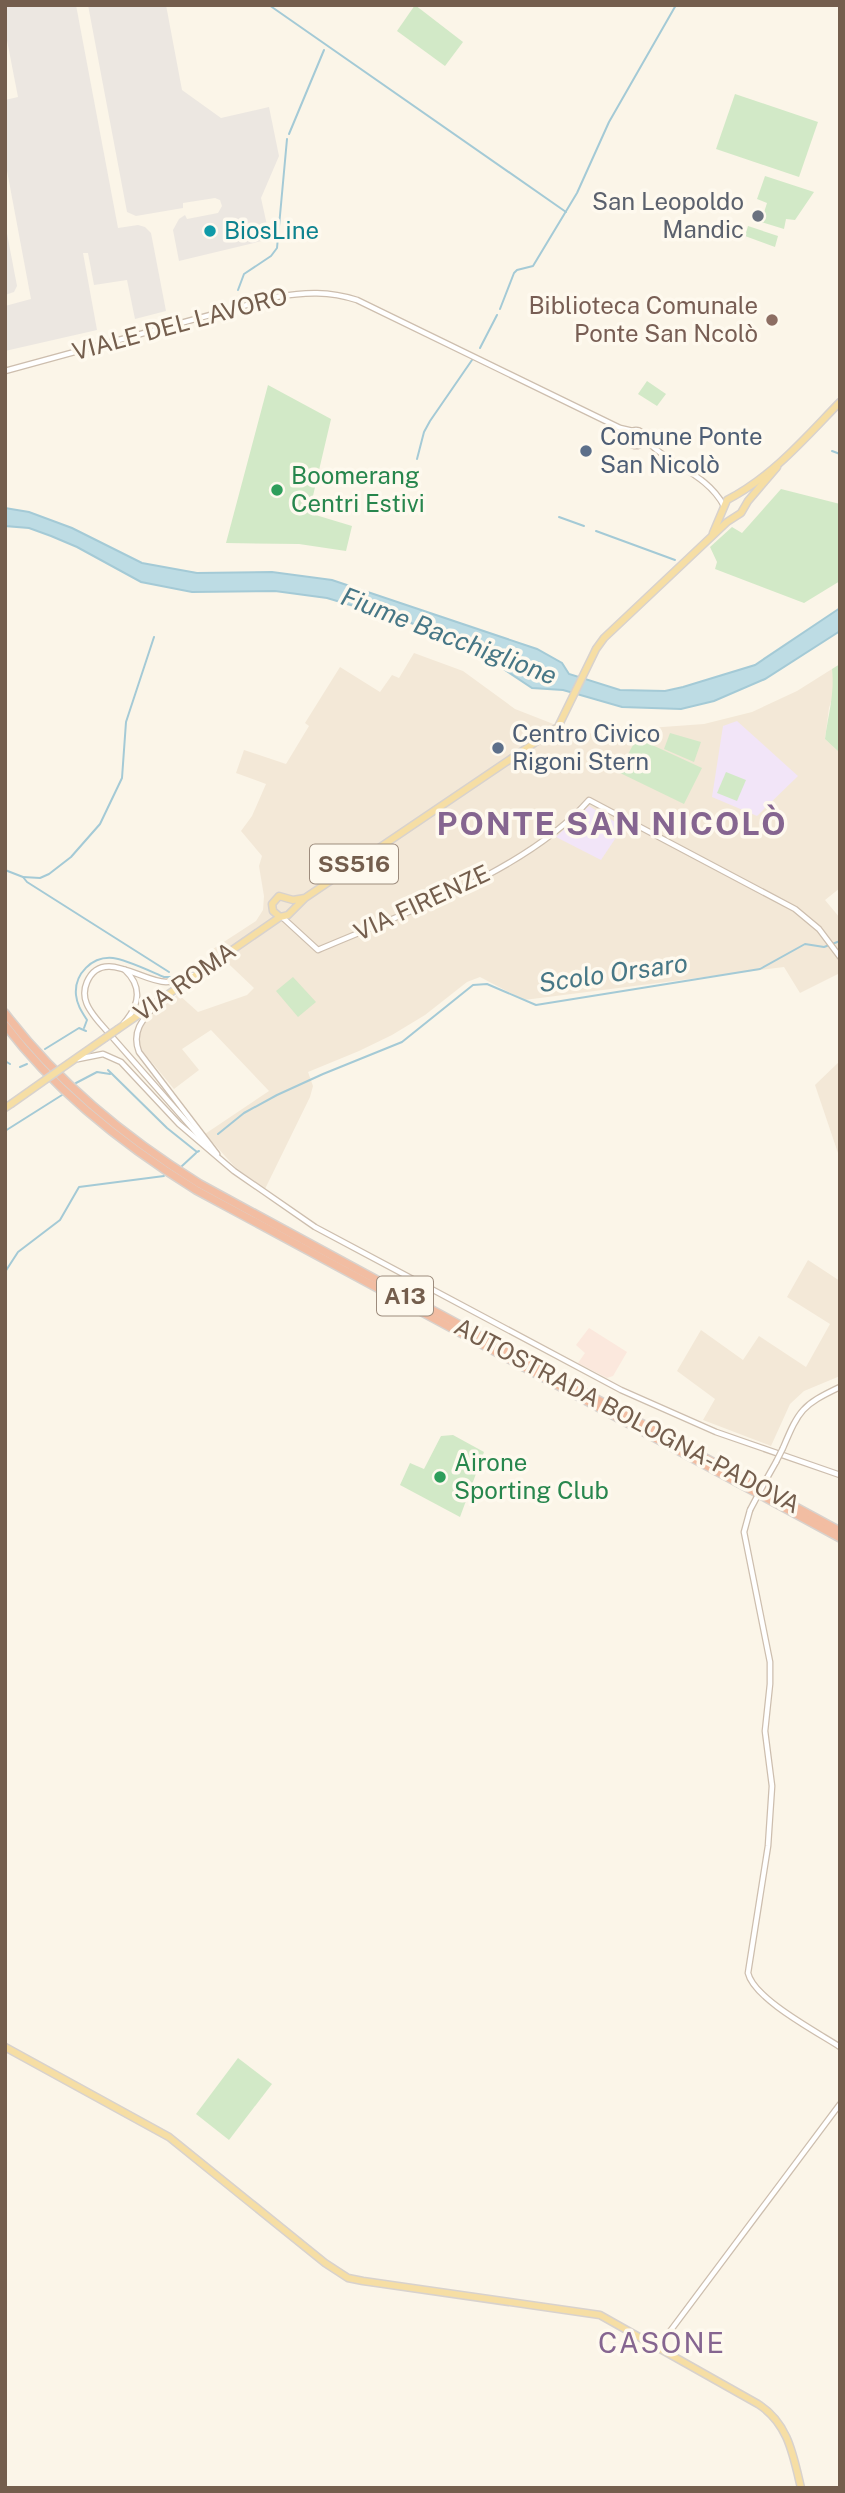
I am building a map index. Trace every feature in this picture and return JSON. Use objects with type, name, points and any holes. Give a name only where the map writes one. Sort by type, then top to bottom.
[{"type":"highway","name":"AUTOSTRADA BOLOGNA-PADOVA","points":[[5,1013],[41,1055],[98,1110],[133,1139],[200,1184],[840,1531]]},
{"type":"highway","name":"AUTOSTRADA BOLOGNA-PADOVA","points":[[5,1025],[44,1069],[92,1115],[138,1151],[186,1183],[840,1538]]},
{"type":"main road","name":"SS516","points":[[280,917],[479,778],[550,733],[562,722],[593,656],[617,624],[737,516],[777,467],[840,402]]},
{"type":"main road","name":"SS516","points":[[707,543],[718,526],[727,500],[777,467]]},
{"type":"main road","points":[[733,498],[741,501],[743,508]]},
{"type":"main road","points":[[724,507],[729,516],[737,516]]},
{"type":"main road","name":"SS516","points":[[272,908],[277,898],[305,898]]},
{"type":"main road","name":"SS516","points":[[288,898],[292,903],[291,911]]},
{"type":"main road","points":[[272,908],[280,917]]},
{"type":"main road","points":[[264,926],[272,908]]},
{"type":"main road","name":"VIA ROMA","points":[[62,1068],[280,917]]},
{"type":"main road","name":"SS516","points":[[5,1108],[62,1068]]},
{"type":"main road","points":[[5,2047],[169,2137],[325,2263],[348,2278],[414,2290],[590,2313],[610,2320],[659,2346],[758,2404],[775,2417],[788,2438],[801,2488]]},
{"type":"street","name":"VIALE DEL LAVORO","points":[[5,371],[276,297],[299,293],[332,293],[367,304],[621,428],[640,432],[652,446],[713,489],[733,498]]},
{"type":"street","name":"VIALE DEL LAVORO","points":[[621,428],[632,445],[652,446]]},
{"type":"street","points":[[628,438],[633,431]]},
{"type":"street","points":[[639,445],[643,437]]},
{"type":"street","name":"VIALE DEL LAVORO","points":[[713,489],[724,507]]},
{"type":"street","name":"VIA FIRENZE","points":[[290,923],[318,950],[396,919],[496,869],[550,837],[589,800],[795,909],[814,924],[840,957]]},
{"type":"street","points":[[280,917],[290,923],[291,911]]},
{"type":"street","points":[[198,973],[165,982],[121,968],[104,967],[91,975],[84,992],[89,1009],[222,1161]]},
{"type":"street","points":[[118,1029],[135,1007],[137,986],[121,968]]},
{"type":"street","points":[[164,997],[139,1025],[137,1046],[143,1059],[222,1161]]},
{"type":"street","points":[[62,1068],[80,1058],[103,1054],[114,1057],[179,1124],[222,1161],[262,1193],[315,1227],[621,1390],[716,1432],[840,1475]]},
{"type":"street","points":[[840,1387],[803,1409],[794,1422],[745,1519],[744,1532],[770,1662],[765,1731],[772,1786],[766,1872],[748,1973],[752,1985],[771,2001],[840,2046]]},
{"type":"street","points":[[659,2346],[840,2104]]},
{"type":"shaded area","points":[[5,5],[76,5],[118,228],[138,225],[151,233],[166,311],[135,319],[127,280],[94,285],[88,253],[83,253],[97,330],[5,351],[5,306],[31,299],[5,160],[5,100],[18,97],[5,30]]},
{"type":"shaded area","points":[[88,5],[166,5],[182,90],[221,118],[269,107],[279,156],[261,198],[270,239],[179,261],[173,230],[179,219],[185,215],[187,219],[218,213],[222,206],[220,200],[215,198],[183,203],[183,208],[136,216],[127,212]]},
{"type":"shaded area","points":[[5,223],[17,286],[14,292],[5,295]]},
{"type":"shaded area","points":[[414,653],[463,671],[515,709],[561,727],[603,736],[649,728],[704,724],[752,712],[797,691],[832,669],[835,689],[829,708],[825,739],[840,753],[840,888],[825,900],[840,918],[840,973],[800,993],[784,967],[524,1000],[480,977],[467,982],[425,1015],[392,1035],[308,1072],[313,1086],[310,1097],[265,1189],[235,1167],[205,1134],[269,1091],[211,1030],[182,1049],[199,1070],[174,1089],[140,1048],[139,1033],[144,1022],[178,994],[198,1012],[247,995],[254,988],[213,949],[256,921],[263,910],[264,896],[259,866],[262,856],[241,831],[252,816],[266,784],[236,773],[244,750],[286,764],[309,726],[305,723],[340,667],[380,692],[392,675],[399,678]]},
{"type":"shaded area","points":[[737,721],[798,776],[757,816],[712,797],[723,726]]},
{"type":"shaded area","points":[[589,806],[623,827],[601,860],[556,837]]},
{"type":"shaded area","points":[[840,1061],[840,1159],[815,1085]]},
{"type":"shaded area","points":[[808,1260],[840,1281],[840,1376],[804,1391],[790,1404],[771,1446],[703,1420],[715,1399],[677,1371],[701,1330],[743,1360],[759,1336],[806,1367],[830,1324],[787,1297]]},
{"type":"shaded area","points":[[589,1328],[627,1352],[613,1376],[607,1378],[578,1363],[585,1353],[576,1345]]},
{"type":"green space","points":[[415,5],[463,42],[445,66],[397,31]]},
{"type":"green space","points":[[735,94],[818,122],[799,177],[716,149]]},
{"type":"green space","points":[[765,176],[814,192],[795,220],[786,219],[784,229],[761,222],[767,203],[757,199]]},
{"type":"green space","points":[[748,226],[778,236],[775,247],[745,236]]},
{"type":"green space","points":[[647,381],[666,394],[657,406],[638,394]]},
{"type":"green space","name":"Boomerang Centri Estivi","points":[[268,385],[331,419],[309,513],[352,526],[346,551],[299,544],[226,543]]},
{"type":"green space","points":[[781,489],[840,504],[840,581],[804,603],[715,569],[717,562],[710,547],[732,527],[742,533]]},
{"type":"green space","points":[[840,664],[840,753],[825,739],[832,695],[832,669]]},
{"type":"green space","points":[[670,733],[701,742],[694,762],[664,749]]},
{"type":"green space","points":[[637,738],[702,768],[684,804],[618,772]]},
{"type":"green space","points":[[726,772],[746,780],[737,801],[717,793]]},
{"type":"green space","points":[[293,977],[316,1002],[298,1017],[276,991]]},
{"type":"green space","name":"Airone Sporting Club","points":[[453,1435],[484,1452],[460,1517],[400,1485],[410,1463],[424,1469],[441,1436]]},
{"type":"green space","points":[[238,2058],[272,2084],[229,2140],[196,2114]]},
{"type":"water","points":[[5,508],[29,512],[72,528],[142,563],[197,573],[272,572],[332,580],[537,649],[562,663],[569,674],[620,690],[665,691],[755,665],[840,608],[840,631],[765,679],[714,701],[681,709],[622,707],[563,690],[532,688],[454,636],[327,598],[275,591],[192,592],[141,582],[51,536],[29,528],[5,526]]},
{"type":"waterway","points":[[269,5],[566,212]]},
{"type":"waterway","points":[[500,309],[514,273],[533,266],[577,193],[609,122],[676,5]]},
{"type":"waterway","points":[[289,134],[324,50]]},
{"type":"waterway","points":[[238,290],[244,274],[271,256],[277,248],[287,139]]},
{"type":"waterway","points":[[480,348],[497,315]]},
{"type":"waterway","points":[[417,459],[424,432],[430,421],[472,360]]},
{"type":"waterway","points":[[832,451],[840,454]]},
{"type":"waterway","points":[[559,517],[584,526]]},
{"type":"waterway","points":[[596,531],[675,560]]},
{"type":"waterway","points":[[23,877],[40,878],[49,874],[71,857],[100,824],[122,778],[126,722],[154,637]]},
{"type":"waterway","points":[[5,870],[23,877],[169,972]]},
{"type":"waterway","name":"Scolo Orsaro","points":[[218,1134],[244,1113],[277,1095],[402,1042],[473,985],[487,984],[536,1005],[760,969],[805,944],[824,947],[840,941]]},
{"type":"waterway","points":[[84,1028],[87,1020],[77,1002],[76,987],[81,974],[92,963],[113,958],[164,977],[172,977]]},
{"type":"waterway","name":"Scolo Orsaro","points":[[45,1049],[79,1028],[86,1031]]},
{"type":"waterway","name":"Scolo Orsaro","points":[[5,1061],[10,1064]]},
{"type":"waterway","name":"Scolo Orsaro","points":[[20,1067],[27,1064]]},
{"type":"waterway","name":"Scolo Orsaro","points":[[108,1070],[167,1128],[199,1151]]},
{"type":"waterway","points":[[76,1083],[97,1072],[110,1074]]},
{"type":"waterway","points":[[5,1131],[62,1095]]},
{"type":"waterway","points":[[182,1166],[196,1153]]},
{"type":"waterway","points":[[5,1272],[18,1252],[60,1220],[79,1187],[164,1176]]},
{"type":"place","name":"San Leopoldo Mandic","points":[[758,216]]},
{"type":"place","name":"BiosLine","points":[[210,231]]},
{"type":"place","name":"Biblioteca Comunale Ponte San Ncolò","points":[[772,320]]},
{"type":"place","name":"Comune Ponte San Nicolò","points":[[586,451]]},
{"type":"place","name":"Boomerang Centri Estivi","points":[[277,490]]},
{"type":"place","name":"Centro Civico Rigoni Stern","points":[[498,748]]},
{"type":"place","name":"Airone Sporting Club","points":[[440,1477]]},
{"type":"district","name":"PONTE SAN NICOLÒ","points":[[612,824]]},
{"type":"district","name":"CASONE","points":[[662,2343]]},
{"type":"water label","name":"Fiume Bacchiglione","points":[[449,636]]}]
